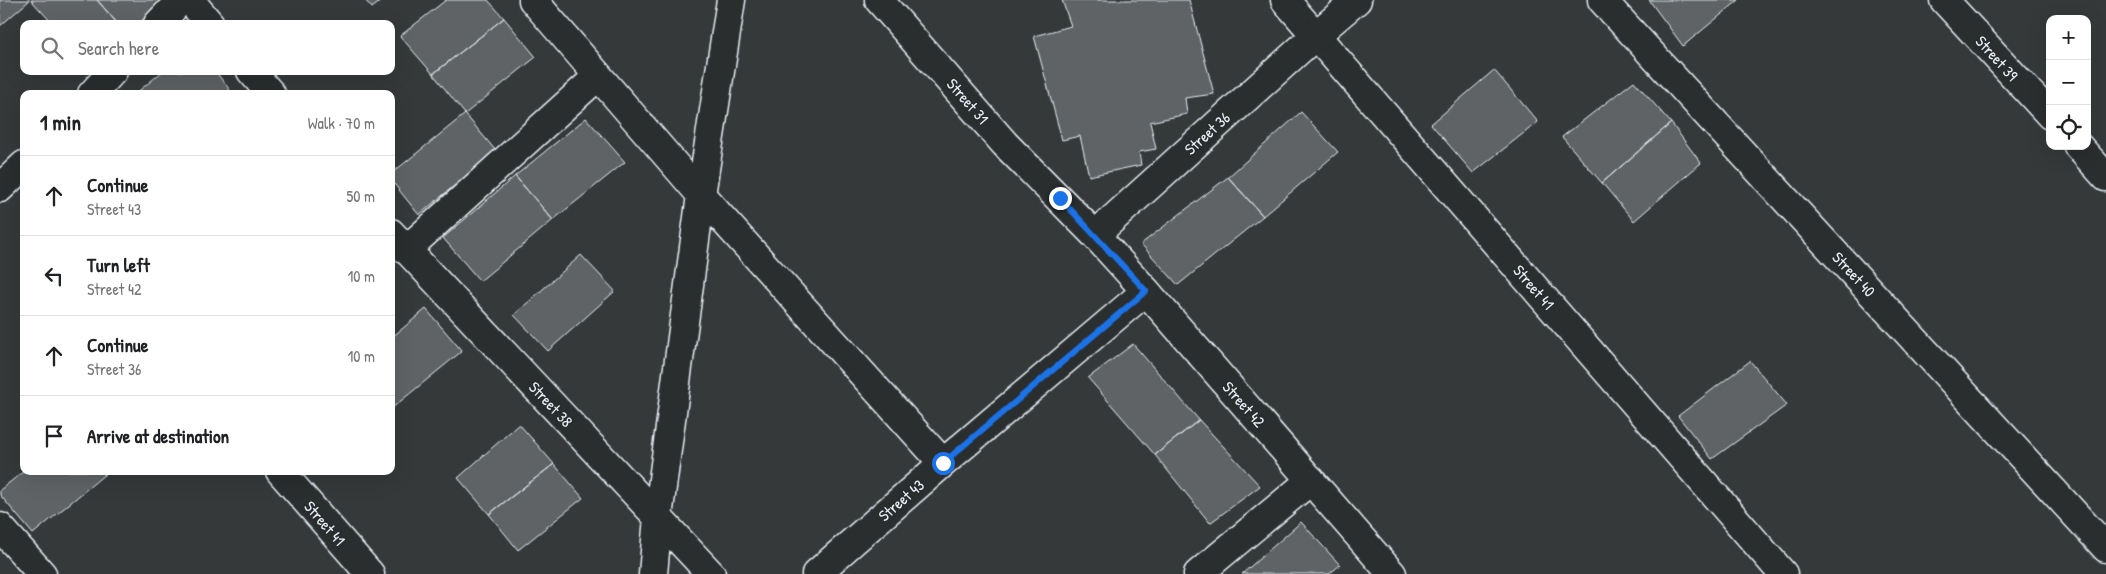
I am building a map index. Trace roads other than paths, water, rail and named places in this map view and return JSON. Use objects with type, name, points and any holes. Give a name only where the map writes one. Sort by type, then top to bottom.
[{"type":"street","points":[[162,20],[181,0]]},
{"type":"street","points":[[190,0],[207,20]]},
{"type":"street","points":[[533,0],[700,194],[943,463]]},
{"type":"street","points":[[653,574],[658,517],[700,194],[731,0]]},
{"type":"street","name":"Street 31","points":[[879,0],[1005,144],[1095,234]]},
{"type":"street","name":"Street 41","points":[[1285,0],[1783,574]]},
{"type":"street","name":"Street 36","points":[[1095,234],[1357,0]]},
{"type":"street","name":"Street 40","points":[[1602,0],[2106,548]]},
{"type":"street","name":"Street 39","points":[[1944,0],[2046,111]]},
{"type":"street","points":[[96,90],[109,75]]},
{"type":"street","points":[[254,75],[268,90]]},
{"type":"street","points":[[399,242],[598,76]]},
{"type":"street","points":[[2082,150],[2106,177]]},
{"type":"street","name":"Street 42","points":[[1095,234],[1392,574]]},
{"type":"street","name":"Street 38","points":[[399,242],[711,574]]},
{"type":"street","name":"Street 43","points":[[816,574],[943,463],[1146,291]]},
{"type":"street","name":"Street 41","points":[[283,475],[370,574]]},
{"type":"street","points":[[1198,574],[1311,480]]},
{"type":"street","points":[[0,527],[42,574]]}]
